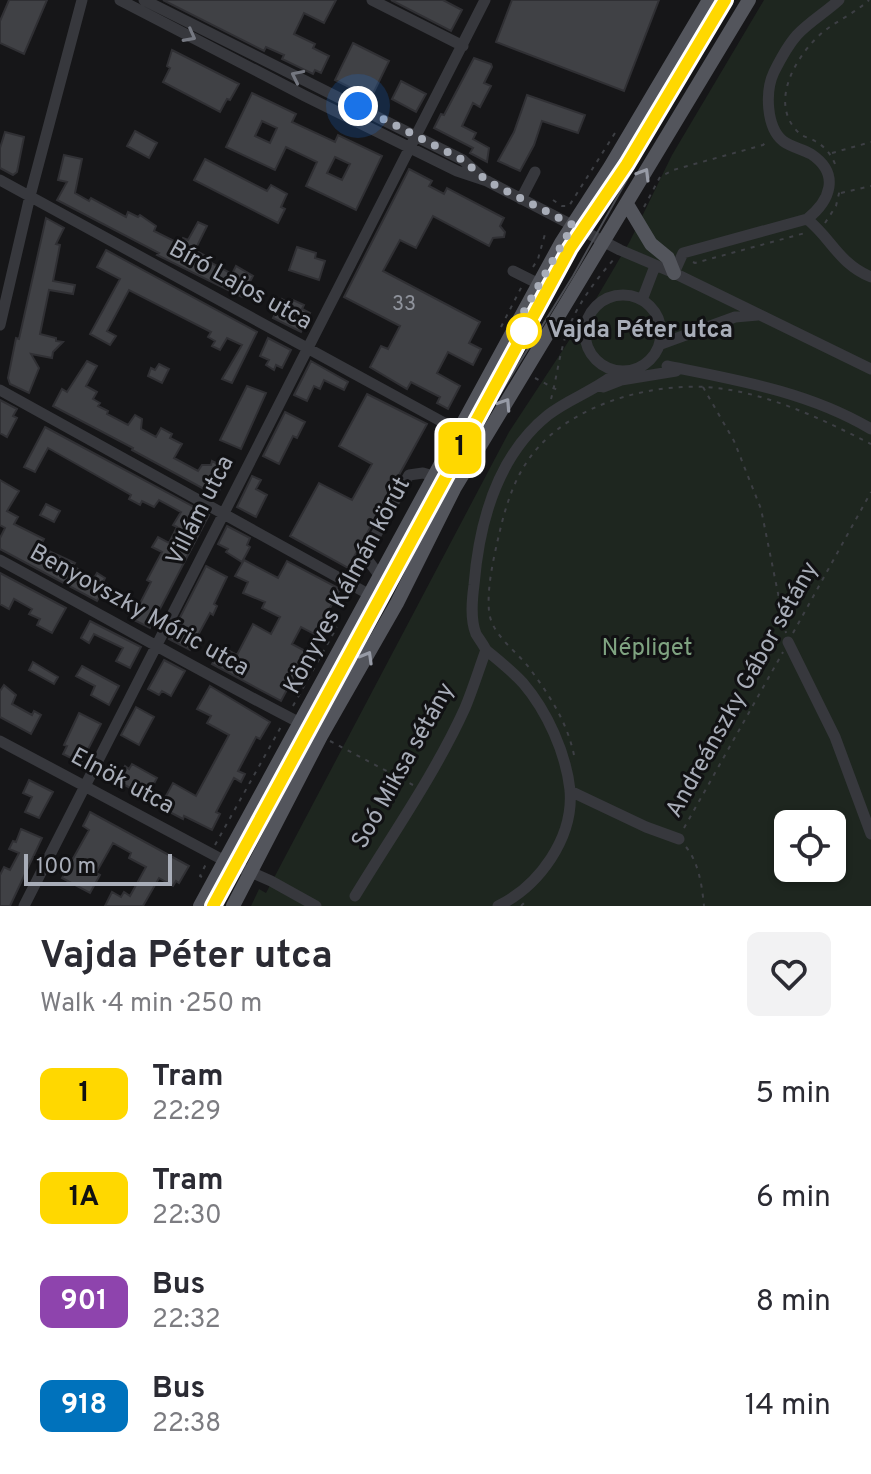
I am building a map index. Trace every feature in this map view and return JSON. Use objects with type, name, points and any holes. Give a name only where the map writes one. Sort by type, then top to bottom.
[{"type":"main road","name":"Könyves Kálmán körút","points":[[200,906],[539,284],[709,0]]},
{"type":"main road","name":"Könyves Kálmán körút","points":[[233,906],[321,736],[397,603],[454,489],[749,0]]},
{"type":"main road","points":[[627,204],[651,244],[668,258],[674,273]]},
{"type":"street","points":[[0,325],[30,196],[82,0]]},
{"type":"street","points":[[120,0],[410,148],[457,171],[487,181],[620,250],[871,369]]},
{"type":"street","points":[[144,0],[463,160],[487,181]]},
{"type":"street","points":[[372,0],[463,46]]},
{"type":"street","name":"Villám utca","points":[[24,906],[485,0]]},
{"type":"street","points":[[674,273],[683,253],[807,219],[827,198],[828,174],[815,157],[782,140],[769,115],[773,75],[797,36],[839,0]]},
{"type":"street","points":[[521,199],[535,172]]},
{"type":"street","name":"Bíró Lajos utca","points":[[0,180],[459,431]]},
{"type":"street","points":[[807,219],[842,259],[871,277]]},
{"type":"street","points":[[642,300],[655,266]]},
{"type":"street","points":[[513,271],[539,284]]},
{"type":"street","points":[[618,296],[642,300],[658,318],[661,344],[653,357],[638,368],[610,369],[590,352],[584,337],[586,320],[592,308],[606,299],[618,296]]},
{"type":"street","points":[[661,344],[735,317],[759,315]]},
{"type":"street","points":[[667,366],[765,387],[816,403],[871,429]]},
{"type":"street","points":[[498,906],[522,892],[551,860],[565,823],[570,791],[563,760],[542,711],[522,682],[486,650],[475,632],[472,600],[475,563],[484,520],[505,467],[518,447],[547,416],[575,398],[621,380],[688,370]]},
{"type":"street","points":[[593,390],[611,377]]},
{"type":"street","points":[[0,390],[370,595]]},
{"type":"street","points":[[379,575],[366,553],[409,475],[423,473],[433,476]]},
{"type":"street","name":"Benyovszky Móric utca","points":[[0,560],[300,723]]},
{"type":"street","points":[[788,642],[835,737],[871,834]]},
{"type":"street","name":"Soó Miksa sétány","points":[[355,896],[421,789],[465,708],[486,650]]},
{"type":"street","name":"Elnök utca","points":[[0,741],[316,906]]},
{"type":"street","points":[[570,791],[679,839]]},
{"type":"path","points":[[637,221],[660,177],[673,170],[763,145],[776,132]]},
{"type":"path","points":[[815,157],[871,142]]},
{"type":"path","points":[[827,198],[871,186]]},
{"type":"path","points":[[514,366],[516,354],[576,251],[572,249]]},
{"type":"path","points":[[547,416],[559,359],[572,320],[620,250]]},
{"type":"path","points":[[571,260],[576,263]]},
{"type":"path","points":[[534,378],[575,398]]},
{"type":"path","points":[[489,612],[491,574],[505,507],[519,476],[534,452],[546,440],[581,415],[617,400],[659,389],[703,387],[760,398],[823,419],[871,444]]},
{"type":"path","points":[[703,387],[734,441],[761,509],[788,642]]},
{"type":"path","name":"Andreánszky Gábor sétány","points":[[704,906],[696,866],[679,839],[871,492]]},
{"type":"path","points":[[321,736],[421,789]]},
{"type":"green space","name":"Népliget","points":[[764,0],[871,0],[871,906],[251,906],[259,889],[266,893],[509,432],[593,304],[630,241],[672,155]]},
{"type":"building","points":[[9,0],[47,0],[24,54],[0,43],[0,21]]},
{"type":"building","points":[[163,0],[336,0],[324,23],[304,13],[294,34],[315,44],[313,48],[329,56],[321,73],[315,70],[313,74],[282,59],[284,55],[266,47],[264,51]]},
{"type":"building","points":[[391,0],[443,0],[462,10],[451,31]]},
{"type":"building","points":[[512,0],[659,0],[624,91],[496,42]]},
{"type":"building","points":[[353,43],[389,61],[371,98],[335,80]]},
{"type":"building","points":[[172,50],[239,84],[220,112],[163,82],[170,68],[167,66]]},
{"type":"building","points":[[474,58],[491,64],[484,83],[491,86],[480,107],[473,103],[462,126],[476,133],[473,139],[489,148],[487,162],[470,153],[473,148],[434,128]]},
{"type":"building","points":[[401,81],[426,94],[416,112],[392,99]]},
{"type":"building","points":[[252,93],[296,114],[292,122],[335,142],[338,135],[382,156],[356,210],[306,186],[317,162],[286,147],[275,170],[226,147]],"holes":[[[262,121],[277,128],[270,143],[255,136]],[[335,157],[350,164],[342,180],[327,173]]]},
{"type":"building","points":[[527,95],[585,115],[578,133],[542,121],[520,171],[498,161],[514,132]]},
{"type":"building","points":[[135,131],[157,143],[149,158],[127,146]]},
{"type":"building","points":[[5,132],[24,137],[17,172],[13,175],[0,168],[0,148]]},
{"type":"building","points":[[64,155],[82,159],[75,193],[89,201],[91,198],[126,217],[128,212],[138,217],[140,215],[156,226],[154,231],[180,244],[183,238],[188,240],[198,222],[207,226],[195,250],[204,255],[202,258],[232,274],[236,266],[253,276],[242,297],[57,200],[67,182],[58,180]]},
{"type":"building","points":[[205,159],[267,191],[271,185],[287,194],[281,207],[285,209],[278,223],[194,180]]},
{"type":"building","points":[[409,169],[432,181],[429,186],[444,194],[447,188],[504,218],[500,226],[505,232],[504,237],[493,238],[489,246],[433,216],[416,248],[400,240],[383,271],[480,322],[469,343],[481,349],[473,365],[448,352],[437,373],[460,386],[448,409],[437,403],[440,397],[411,382],[407,389],[370,367],[381,346],[388,349],[400,326],[344,297]]},
{"type":"building","points":[[46,218],[64,228],[56,244],[60,245],[53,281],[75,285],[73,294],[49,290],[40,334],[63,342],[53,352],[52,358],[31,354],[39,368],[29,393],[10,384],[8,378]]},
{"type":"building","points":[[297,247],[316,253],[315,258],[325,261],[319,280],[289,270]]},
{"type":"building","points":[[106,250],[257,332],[232,383],[222,379],[242,345],[227,338],[220,350],[212,346],[215,341],[208,337],[211,332],[129,290],[107,331],[116,336],[110,345],[90,334],[120,279],[97,267]]},
{"type":"building","points":[[282,299],[304,305],[302,309],[310,313],[301,332],[273,318]]},
{"type":"building","points":[[268,338],[291,350],[282,368],[276,365],[274,370],[266,365],[269,360],[260,356]]},
{"type":"building","points":[[87,361],[97,366],[86,386],[97,392],[93,399],[108,411],[107,414],[128,425],[135,415],[142,419],[141,429],[156,437],[161,428],[172,434],[170,438],[182,444],[174,458],[198,471],[202,465],[211,465],[212,461],[224,467],[222,470],[227,473],[217,496],[53,406],[62,389],[67,392]]},
{"type":"building","points":[[311,361],[348,382],[344,390],[324,380],[320,389],[314,386],[307,401],[294,395]]},
{"type":"building","points":[[159,364],[169,369],[162,383],[148,376],[151,368],[155,370]]},
{"type":"building","points":[[247,386],[266,393],[241,449],[220,440]]},
{"type":"building","points":[[367,394],[427,424],[348,568],[290,536],[319,483],[352,500],[372,464],[339,446]]},
{"type":"building","points":[[0,400],[17,409],[13,416],[17,418],[7,437],[0,433]]},
{"type":"building","points":[[285,412],[305,422],[297,438],[293,436],[279,464],[263,456]]},
{"type":"building","points":[[45,427],[209,515],[150,628],[132,619],[162,552],[152,547],[158,537],[169,543],[177,527],[173,525],[181,512],[159,500],[154,507],[142,501],[140,505],[129,499],[131,495],[48,448],[35,472],[24,467]]},
{"type":"building","points":[[252,476],[261,480],[256,489],[267,495],[256,517],[237,507]]},
{"type":"building","points":[[0,480],[19,491],[7,511],[18,517],[14,524],[44,539],[40,547],[75,563],[73,566],[94,578],[97,573],[105,578],[103,582],[107,584],[97,601],[0,549],[0,538],[5,528],[0,525]]},
{"type":"building","points":[[46,504],[60,511],[54,522],[40,515]]},
{"type":"building","points":[[227,526],[250,538],[247,545],[250,547],[242,562],[218,544]]},
{"type":"building","points":[[244,560],[278,578],[287,561],[340,589],[316,635],[301,627],[292,644],[307,652],[281,701],[212,664],[222,647],[237,655],[253,624],[271,634],[280,617],[262,608],[265,602],[243,593],[248,582],[235,576]]},
{"type":"building","points":[[206,566],[227,577],[214,604],[217,606],[213,615],[210,613],[190,650],[169,639]]},
{"type":"building","points":[[0,573],[66,608],[52,633],[37,625],[40,619],[29,614],[32,609],[14,599],[9,609],[0,604]]},
{"type":"building","points":[[90,621],[141,647],[130,668],[116,661],[123,648],[94,634],[89,643],[81,638]]},
{"type":"building","points":[[164,660],[185,671],[171,696],[162,691],[159,695],[148,689]]},
{"type":"building","points":[[33,662],[58,677],[54,684],[29,670]]},
{"type":"building","points":[[82,666],[119,686],[109,705],[91,695],[95,686],[76,676]]},
{"type":"building","points":[[4,685],[16,695],[12,704],[32,715],[34,711],[41,715],[31,734],[0,717],[0,691]]},
{"type":"building","points":[[210,686],[270,722],[260,739],[256,737],[238,771],[245,774],[241,782],[234,778],[216,812],[220,814],[212,830],[160,807],[173,783],[196,796],[229,735],[207,723],[211,716],[197,709]]},
{"type":"building","points":[[136,707],[154,717],[139,745],[121,735]]},
{"type":"building","points":[[79,713],[101,724],[81,763],[63,754]]},
{"type":"building","points":[[132,764],[157,778],[147,797],[117,781],[125,766],[129,769]]},
{"type":"building","points":[[29,780],[53,792],[39,818],[25,812],[32,797],[23,793]]},
{"type":"building","points":[[90,812],[189,866],[179,883],[176,881],[173,886],[159,878],[143,906],[105,906],[112,892],[121,897],[124,892],[130,896],[146,867],[129,858],[131,853],[113,843],[96,873],[100,875],[90,893],[62,878],[89,830],[83,826]]},
{"type":"building","points":[[21,829],[42,838],[10,906],[0,906],[0,875],[4,867],[10,870],[19,853],[9,849],[13,841],[16,842]]},
{"type":"tram line","name":"1","points":[[213,906],[570,248],[627,164],[725,0]]},
{"type":"tram line","points":[[219,906],[468,446],[573,276],[732,0]]},
{"type":"tram line","points":[[511,356],[570,248],[611,188]]},
{"type":"place","name":"Vajda Péter utca","points":[[524,331]]},
{"type":"route","points":[[358,106],[463,160],[487,181],[573,225],[518,322],[524,331]]}]
